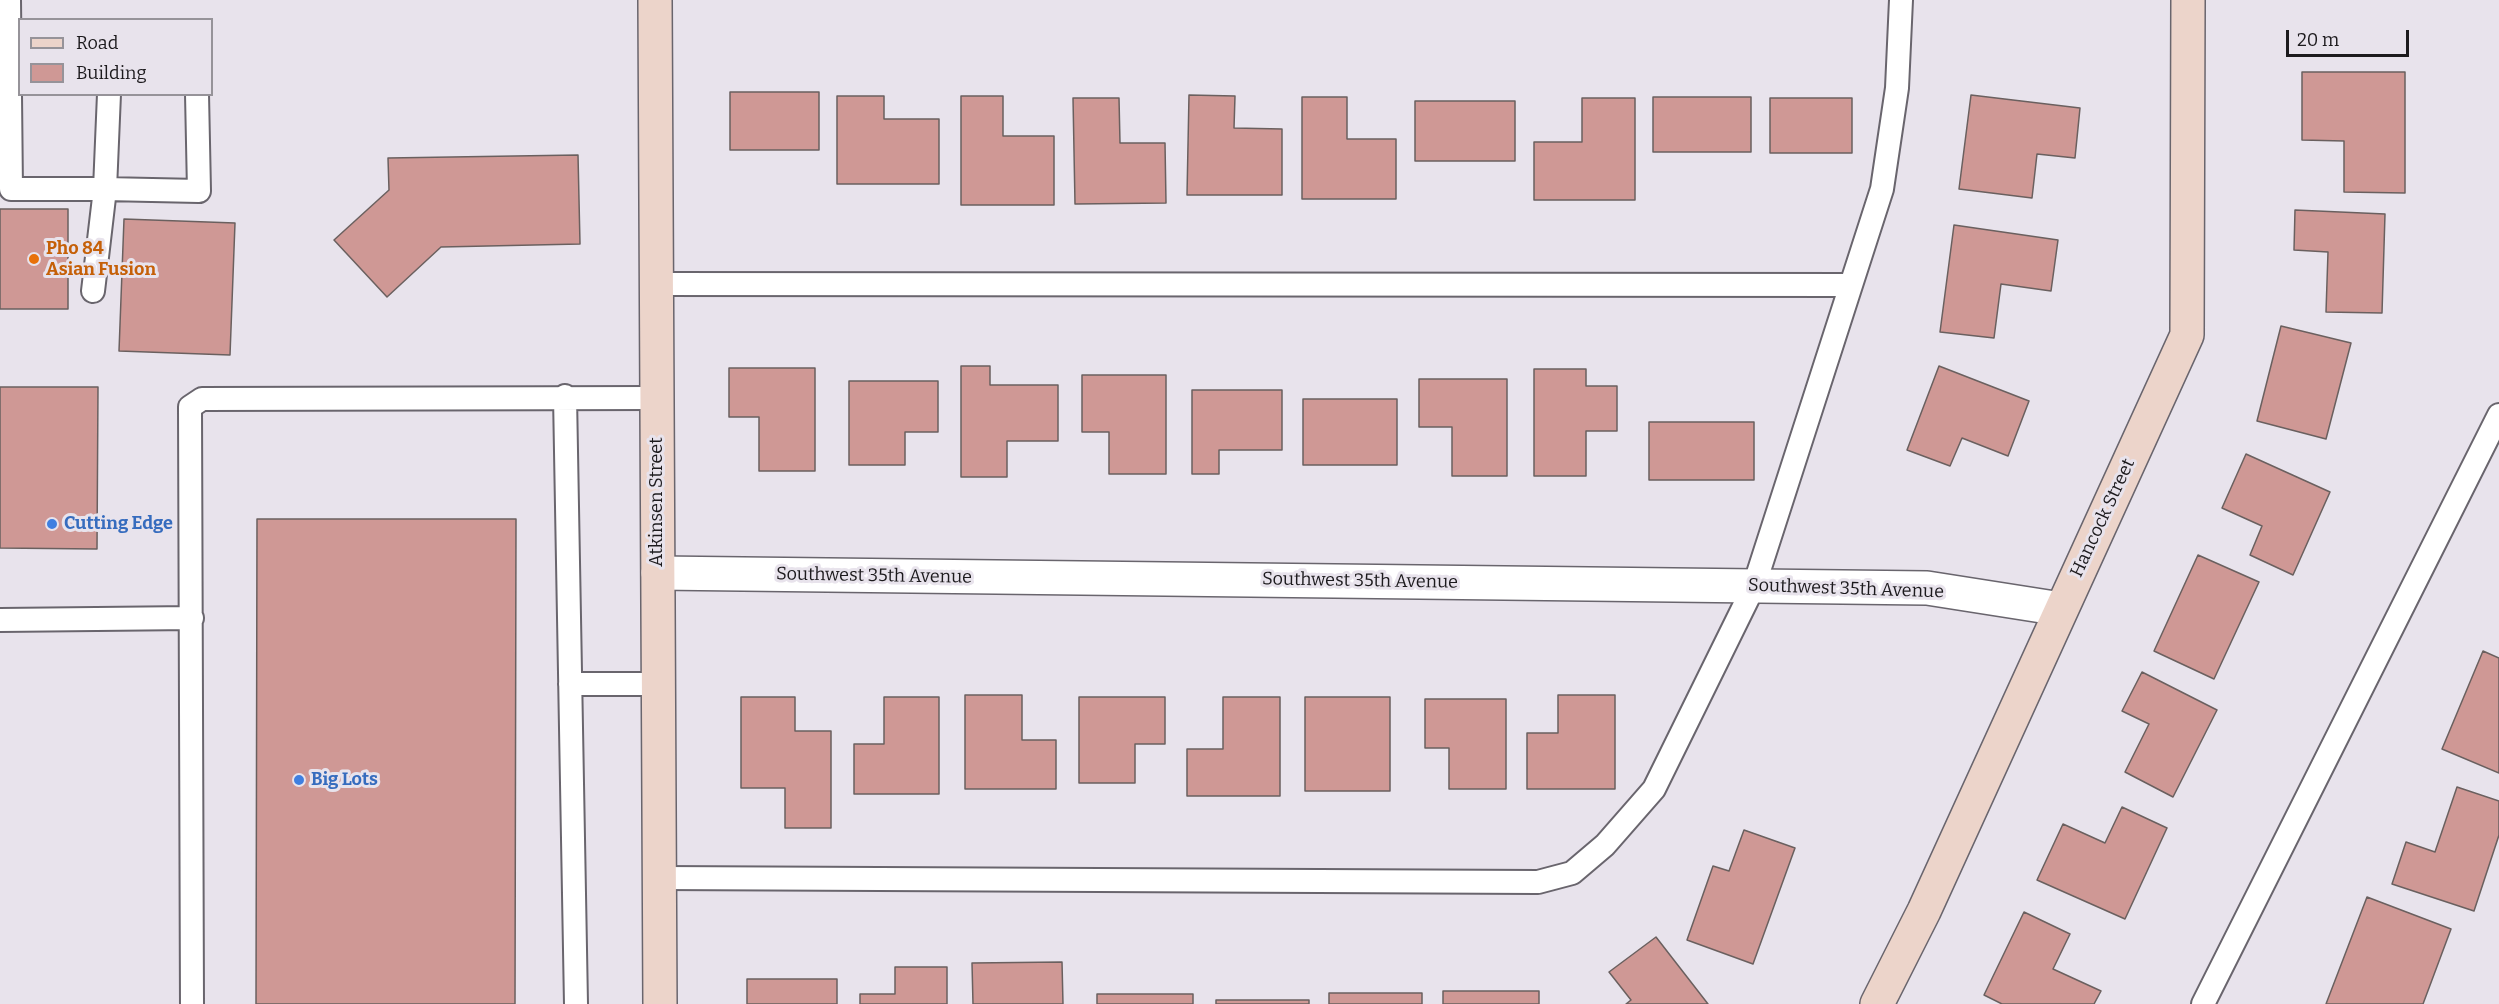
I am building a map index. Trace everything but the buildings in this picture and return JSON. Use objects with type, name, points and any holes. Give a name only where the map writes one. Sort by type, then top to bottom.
[{"type":"street","name":"Atkinsen Street","points":[[655,0],[660,1004]]},
{"type":"street","name":"Hancock Street","points":[[1877,1004],[1924,911],[2187,335],[2188,0]]},
{"type":"street","name":"Southwest 35th Avenue","points":[[658,573],[1928,588],[2061,609]]},
{"type":"lane","points":[[9,0],[15,50],[11,189],[199,191],[197,96]]},
{"type":"lane","points":[[659,878],[1538,882],[1572,873],[1605,845],[1654,789],[1754,586],[1881,189],[1897,88],[1901,0]]},
{"type":"lane","points":[[93,291],[105,189],[109,96]]},
{"type":"lane","points":[[657,284],[1850,285]]},
{"type":"lane","points":[[565,396],[576,1004]]},
{"type":"lane","points":[[192,1004],[190,407],[202,399],[565,396],[657,398]]},
{"type":"lane","points":[[2203,1004],[2499,415]]},
{"type":"lane","points":[[0,620],[192,618]]},
{"type":"lane","points":[[570,684],[658,684]]},
{"type":"place","name":"Pho 84 Asian Fusion","points":[[34,259]]},
{"type":"place","name":"Cutting Edge","points":[[52,524]]},
{"type":"place","name":"Big Lots","points":[[299,780]]}]
